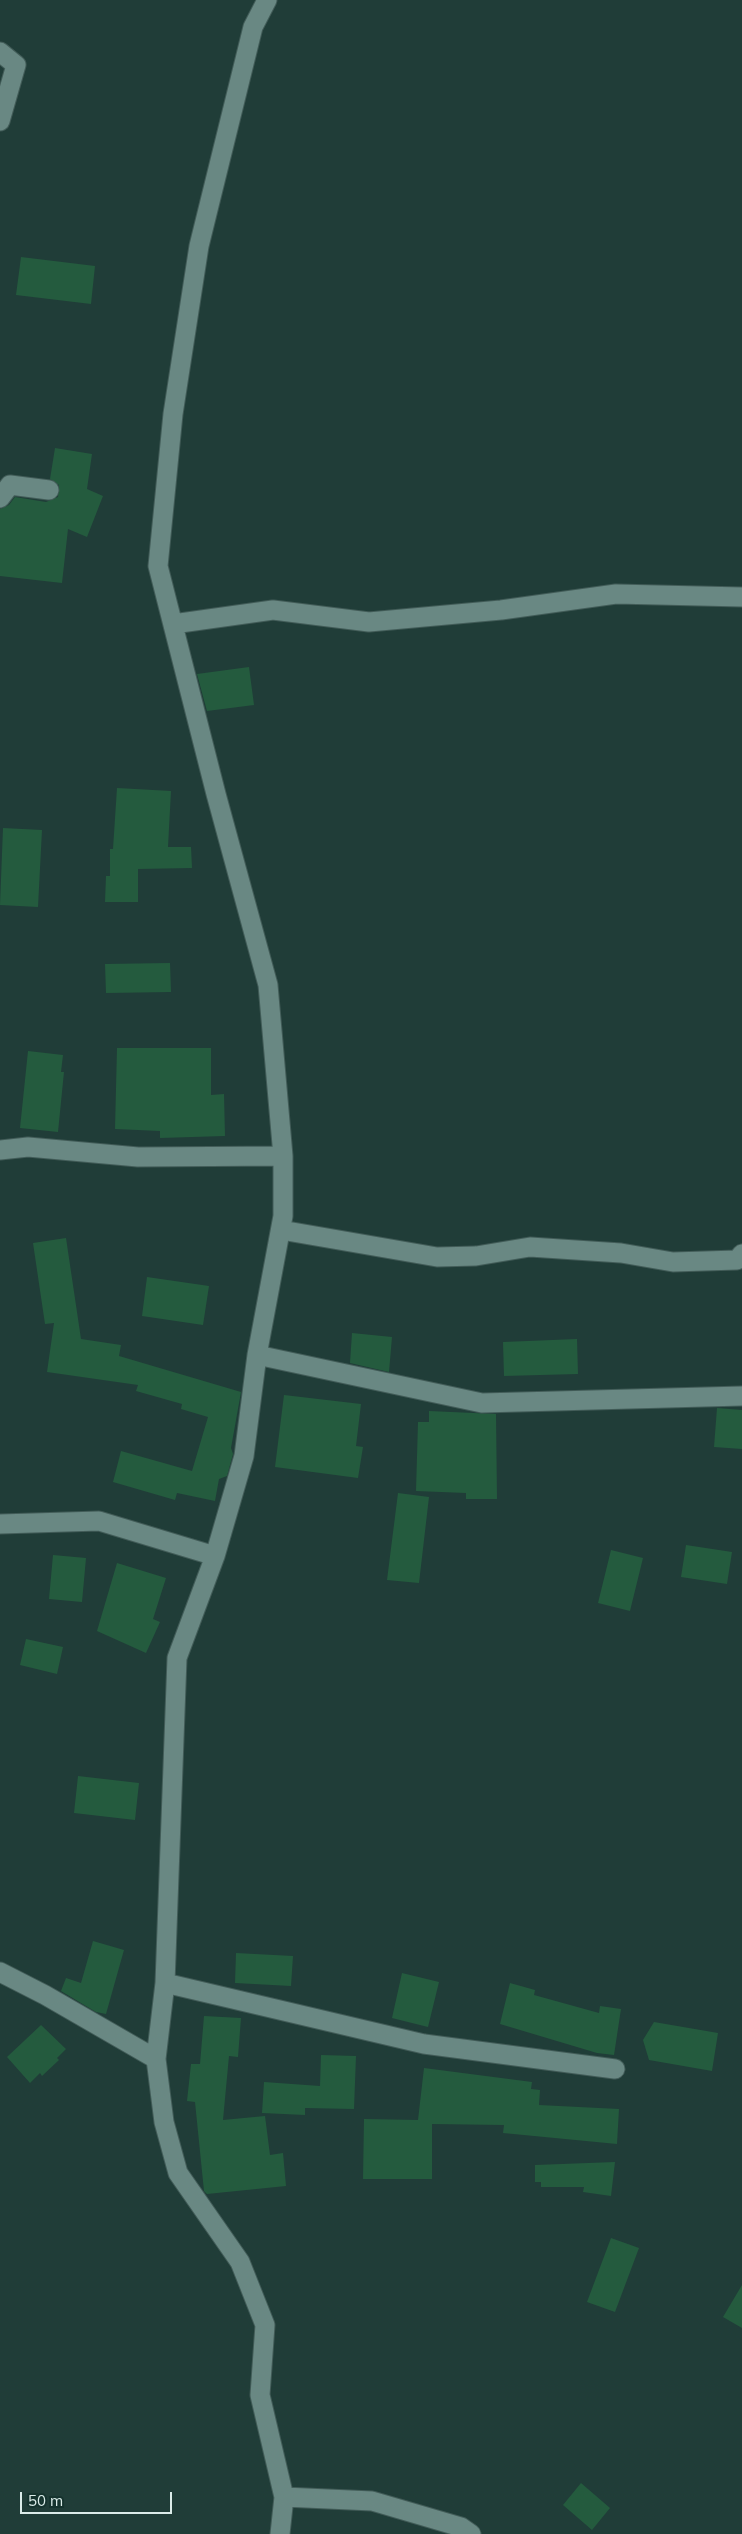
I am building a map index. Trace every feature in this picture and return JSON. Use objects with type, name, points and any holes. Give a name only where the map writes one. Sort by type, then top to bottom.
[{"type":"street","points":[[267,0],[253,27],[199,246],[174,414],[158,566],[216,794],[268,985],[283,1156],[284,1216],[257,1355],[244,1456],[215,1556],[177,1658],[165,1983],[156,2059],[164,2122],[178,2173],[240,2262],[265,2325],[260,2395],[284,2497],[280,2534]]},
{"type":"street","points":[[0,52],[16,64],[0,121]]},
{"type":"street","points":[[0,498],[10,485],[49,490]]},
{"type":"street","points":[[173,624],[273,610],[369,622],[502,610],[616,594],[742,597]]},
{"type":"street","points":[[0,1150],[28,1148],[138,1157],[283,1156]]},
{"type":"street","points":[[281,1230],[437,1257],[476,1256],[530,1247],[621,1253],[673,1262],[737,1260],[742,1254]]},
{"type":"street","points":[[257,1355],[482,1403],[742,1396]]},
{"type":"street","points":[[0,1524],[99,1521],[215,1556]]},
{"type":"street","points":[[0,1972],[45,1995],[156,2059]]},
{"type":"street","points":[[165,1983],[424,2044],[615,2069]]},
{"type":"street","points":[[284,2497],[372,2501],[462,2526],[471,2534]]},
{"type":"building","points":[[21,257],[95,266],[91,304],[16,295]]},
{"type":"building","points":[[55,448],[92,454],[87,489],[103,496],[87,537],[68,529],[62,583],[0,576],[0,509],[9,505],[15,497],[46,502],[58,497],[59,485],[50,479]]},
{"type":"building","points":[[249,667],[254,705],[207,711],[197,674]]},
{"type":"building","points":[[117,788],[171,791],[168,847],[191,847],[192,868],[138,869],[138,902],[105,902],[106,876],[110,876],[110,849],[113,849]]},
{"type":"building","points":[[3,828],[42,830],[38,907],[0,905]]},
{"type":"building","points":[[170,963],[171,992],[106,993],[105,964]]},
{"type":"building","points":[[117,1048],[211,1048],[211,1095],[224,1094],[225,1136],[160,1138],[160,1131],[115,1129]]},
{"type":"building","points":[[28,1051],[63,1055],[61,1072],[64,1072],[58,1132],[20,1128]]},
{"type":"building","points":[[66,1238],[81,1339],[121,1345],[119,1356],[241,1392],[231,1448],[233,1454],[227,1476],[219,1479],[215,1501],[177,1493],[175,1500],[113,1482],[121,1451],[192,1471],[208,1417],[181,1409],[182,1404],[136,1391],[138,1385],[47,1372],[54,1323],[45,1324],[33,1243]]},
{"type":"building","points":[[147,1277],[209,1286],[203,1325],[142,1316]]},
{"type":"building","points":[[352,1333],[392,1337],[389,1372],[350,1363]]},
{"type":"building","points":[[577,1339],[578,1374],[504,1376],[503,1342]]},
{"type":"building","points":[[284,1395],[361,1404],[356,1446],[363,1447],[358,1478],[275,1467]]},
{"type":"building","points":[[717,1408],[742,1410],[742,1449],[714,1447]]},
{"type":"building","points":[[429,1411],[496,1414],[497,1499],[466,1499],[466,1493],[416,1491],[418,1422],[429,1422]]},
{"type":"building","points":[[398,1493],[429,1497],[419,1583],[387,1580]]},
{"type":"building","points":[[686,1545],[732,1552],[727,1584],[681,1577]]},
{"type":"building","points":[[611,1550],[643,1558],[630,1611],[598,1603]]},
{"type":"building","points":[[53,1555],[86,1558],[82,1602],[49,1599]]},
{"type":"building","points":[[117,1563],[166,1578],[153,1619],[160,1622],[146,1653],[97,1631]]},
{"type":"building","points":[[26,1639],[63,1647],[57,1674],[20,1665]]},
{"type":"building","points":[[78,1776],[139,1783],[135,1820],[74,1813]]},
{"type":"building","points":[[93,1941],[124,1950],[106,2014],[96,2012],[61,1991],[66,1978],[81,1983]]},
{"type":"building","points":[[236,1953],[293,1956],[291,1986],[235,1983]]},
{"type":"building","points":[[402,1973],[439,1982],[428,2027],[392,2018]]},
{"type":"building","points":[[510,1983],[535,1990],[534,1995],[599,2013],[600,2006],[621,2009],[614,2055],[597,2053],[500,2024]]},
{"type":"building","points":[[204,2016],[241,2018],[238,2057],[229,2056],[223,2120],[265,2116],[270,2155],[283,2153],[286,2186],[207,2194],[204,2191],[195,2102],[187,2101],[191,2064],[200,2064]]},
{"type":"building","points":[[654,2022],[718,2033],[712,2071],[649,2060],[643,2040]]},
{"type":"building","points":[[41,2025],[66,2049],[57,2058],[59,2060],[42,2076],[40,2073],[30,2083],[7,2057]]},
{"type":"building","points":[[321,2055],[356,2056],[354,2109],[305,2108],[305,2115],[262,2113],[264,2082],[320,2086]]},
{"type":"building","points":[[424,2068],[532,2082],[531,2089],[540,2090],[539,2105],[619,2109],[617,2144],[503,2133],[504,2125],[432,2124],[432,2179],[363,2179],[364,2119],[418,2120]]},
{"type":"building","points":[[615,2162],[611,2196],[583,2192],[584,2187],[541,2187],[541,2182],[535,2182],[535,2165]]},
{"type":"building","points":[[611,2238],[639,2248],[615,2312],[587,2302]]},
{"type":"building","points":[[742,2285],[742,2328],[723,2317]]},
{"type":"building","points":[[581,2483],[610,2508],[592,2530],[563,2505]]}]
